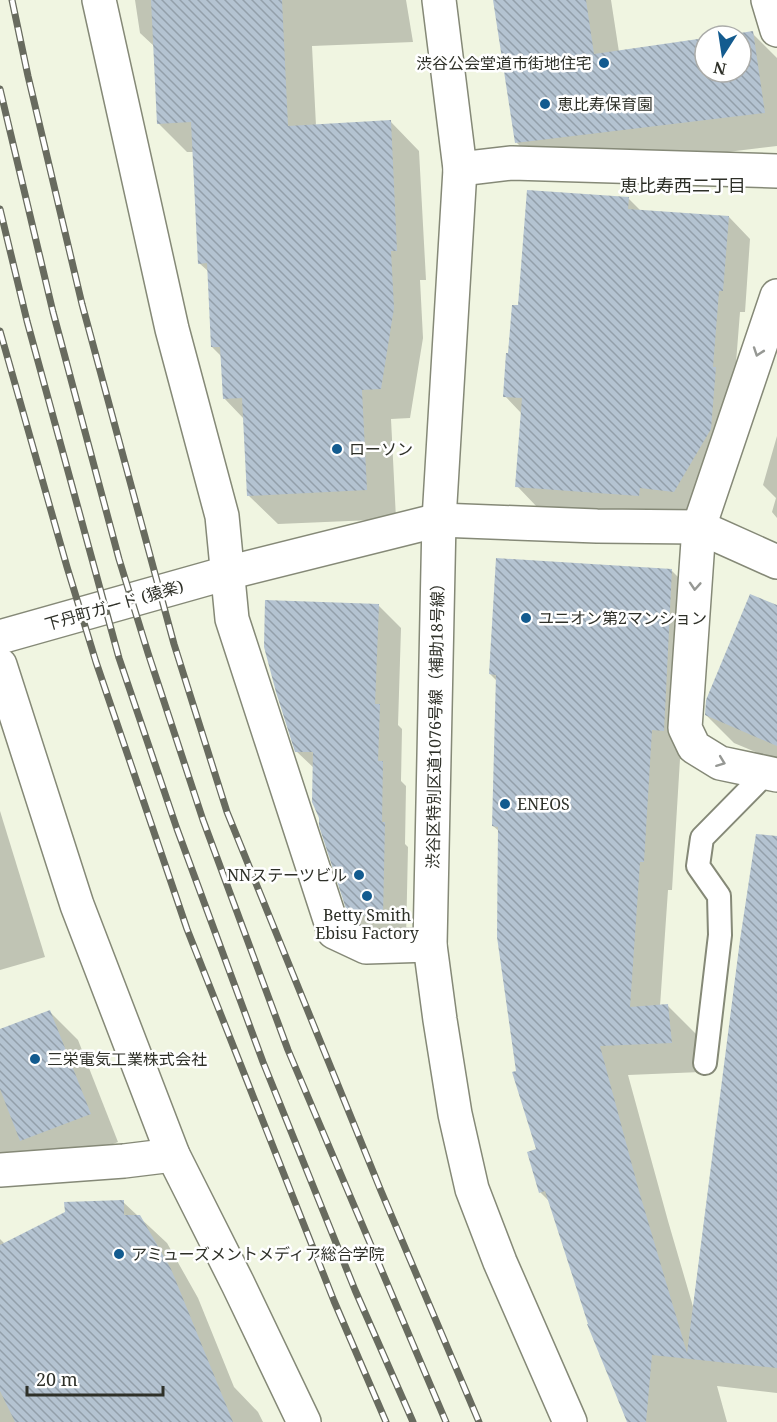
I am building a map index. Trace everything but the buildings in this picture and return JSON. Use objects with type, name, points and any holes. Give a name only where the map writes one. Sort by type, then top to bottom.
[{"type":"street","points":[[99,0],[172,329],[222,516],[231,619],[334,932],[366,947],[430,945]]},
{"type":"street","name":"渋谷区特別区道1076号線（補助18号線）","points":[[439,0],[460,169],[440,520],[430,945],[455,1114],[472,1189],[500,1262],[570,1422]]},
{"type":"street","points":[[768,0],[777,30]]},
{"type":"street","points":[[460,169],[512,163],[777,171]]},
{"type":"street","points":[[771,774],[720,763],[694,747],[685,728],[699,527],[777,296]]},
{"type":"street","name":"下丹町ガード (猿楽)","points":[[0,637],[227,573],[440,520],[699,527]]},
{"type":"street","points":[[699,527],[777,562]]},
{"type":"street","points":[[0,665],[77,905],[173,1155],[304,1422]]},
{"type":"street","points":[[0,1170],[173,1155]]},
{"type":"lane","points":[[705,1063],[720,935],[719,896],[698,866],[702,838],[771,774]]},
{"type":"railway","points":[[12,0],[82,304],[174,644],[227,812],[381,1191],[479,1422]]},
{"type":"railway","points":[[0,89],[53,312],[119,559],[203,820],[288,1050],[446,1422]]},
{"type":"railway","points":[[0,209],[27,321],[119,658],[177,829],[263,1062],[355,1290],[413,1422]]},
{"type":"railway","points":[[0,331],[96,662],[187,929],[334,1301],[386,1422]]},
{"type":"place","name":"渋谷公会堂道市街地住宅","points":[[604,63]]},
{"type":"place","name":"恵比寿保育園","points":[[545,104]]},
{"type":"place","name":"ローソン","points":[[337,449]]},
{"type":"place","name":"ユニオン第2マンション","points":[[526,618]]},
{"type":"place","name":"ENEOS","points":[[505,804]]},
{"type":"place","name":"NNステーツビル","points":[[359,875]]},
{"type":"place","name":"Betty Smith Ebisu Factory","points":[[367,896]]},
{"type":"place","name":"三栄電気工業株式会社","points":[[35,1059]]},
{"type":"place","name":"アミューズメントメディア総合学院","points":[[119,1254]]},
{"type":"district","name":"恵比寿西二丁目","points":[[683,186]]}]
